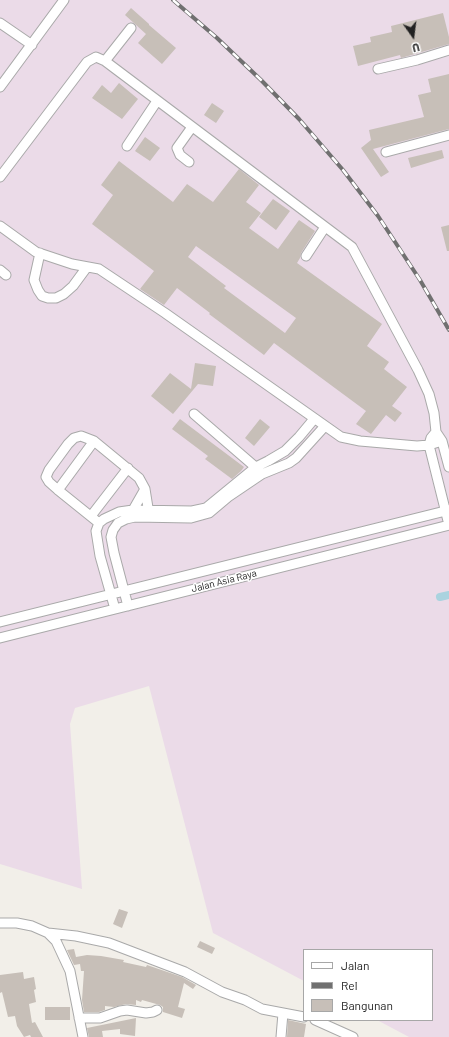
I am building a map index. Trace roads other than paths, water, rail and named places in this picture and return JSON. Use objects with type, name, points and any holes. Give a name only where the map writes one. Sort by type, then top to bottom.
[{"type":"street","points":[[0,87],[64,0]]},
{"type":"street","points":[[0,23],[32,45]]},
{"type":"street","points":[[105,61],[131,28]]},
{"type":"street","points":[[378,69],[417,60],[449,50]]},
{"type":"street","points":[[0,177],[87,62],[96,57],[105,61],[352,247],[424,382],[434,413],[436,432],[442,441],[449,467]]},
{"type":"street","points":[[127,146],[157,101]]},
{"type":"street","points":[[189,162],[180,155],[177,148],[192,127]]},
{"type":"street","points":[[386,152],[449,135]]},
{"type":"street","points":[[0,226],[36,252],[72,264],[99,269],[234,361],[341,437],[360,441],[417,446],[429,445],[442,441]]},
{"type":"street","points":[[306,256],[325,227]]},
{"type":"street","points":[[40,253],[34,280],[42,296],[48,298],[56,298],[64,294],[73,286],[87,267]]},
{"type":"street","points":[[194,414],[259,470]]},
{"type":"street","points":[[114,609],[100,556],[96,531],[99,523],[119,512],[133,514],[192,512],[206,508],[214,504],[259,470],[268,461],[285,451],[314,419]]},
{"type":"street","points":[[259,470],[289,463],[296,458],[325,426]]},
{"type":"street","points":[[436,432],[431,438],[429,445],[447,511],[449,525]]},
{"type":"street","points":[[99,523],[58,490],[46,477],[48,470],[68,444],[74,438],[81,436],[94,441],[139,478],[145,489],[149,513]]},
{"type":"street","points":[[58,490],[94,441]]},
{"type":"street","points":[[91,516],[128,468]]},
{"type":"street","points":[[128,606],[111,537],[113,530],[118,523],[133,514],[145,489]]},
{"type":"street","name":"Jalan Asia Raya","points":[[0,622],[447,511]]},
{"type":"street","name":"Jalan Asia Raya","points":[[0,638],[449,525]]},
{"type":"street","points":[[348,536],[352,549]]},
{"type":"street","points":[[0,923],[17,923],[32,926],[48,933],[76,936],[109,943],[185,972],[222,992],[245,1000],[262,1009],[303,1017]]},
{"type":"street","points":[[48,933],[56,941],[70,971],[83,1037]]},
{"type":"street","points":[[79,1018],[100,1018],[127,1010],[146,1013],[157,1010]]},
{"type":"street","points":[[281,1037],[283,1013]]},
{"type":"street","points":[[317,1021],[353,1037]]},
{"type":"waterway","points":[[440,597],[449,595]]},
{"type":"railway","points":[[173,0],[217,38],[261,80],[299,119],[343,170],[378,216],[420,280],[449,330]]}]
